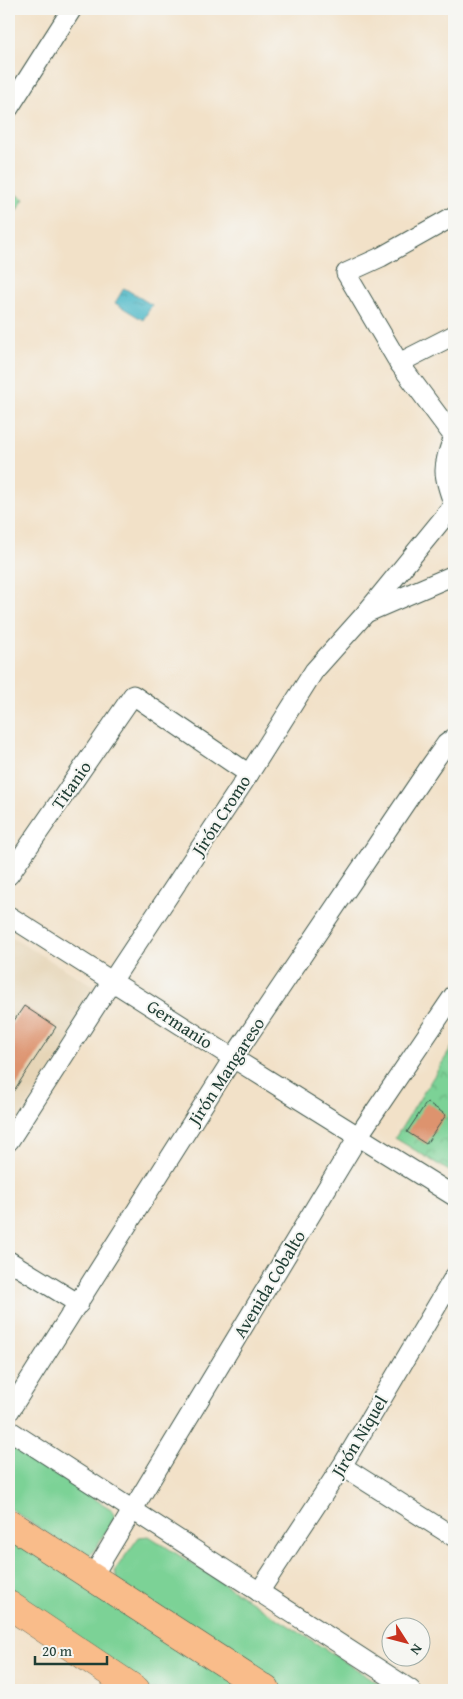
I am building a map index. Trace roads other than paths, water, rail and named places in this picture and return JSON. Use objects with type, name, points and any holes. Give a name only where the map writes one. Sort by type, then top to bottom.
[{"type":"main road","points":[[9,1523],[266,1690]]},
{"type":"main road","points":[[9,1605],[136,1690]]},
{"type":"street","points":[[9,108],[72,9]]},
{"type":"street","points":[[454,216],[380,257],[346,273],[399,363],[454,437],[446,456],[445,479],[454,505]]},
{"type":"street","points":[[399,363],[454,335]]},
{"type":"street","name":"Jirón Cromo","points":[[9,1141],[249,774],[314,671],[365,614],[454,505]]},
{"type":"street","points":[[365,614],[454,575]]},
{"type":"street","name":"Titanio","points":[[9,875],[133,695],[249,774]]},
{"type":"street","name":"Jirón Mangareso","points":[[9,1412],[233,1058],[428,768],[446,744],[454,738]]},
{"type":"street","name":"Germanio","points":[[9,916],[454,1196]]},
{"type":"street","name":"Avenida Cobalto","points":[[92,1577],[359,1135],[454,995]]},
{"type":"street","points":[[9,1261],[79,1304]]},
{"type":"street","name":"Jirón Niquel","points":[[259,1592],[342,1466],[454,1276]]},
{"type":"street","points":[[9,1430],[410,1690]]},
{"type":"street","points":[[342,1466],[454,1537]]},
{"type":"water","points":[[124,288],[152,305],[143,320],[115,303]]}]
